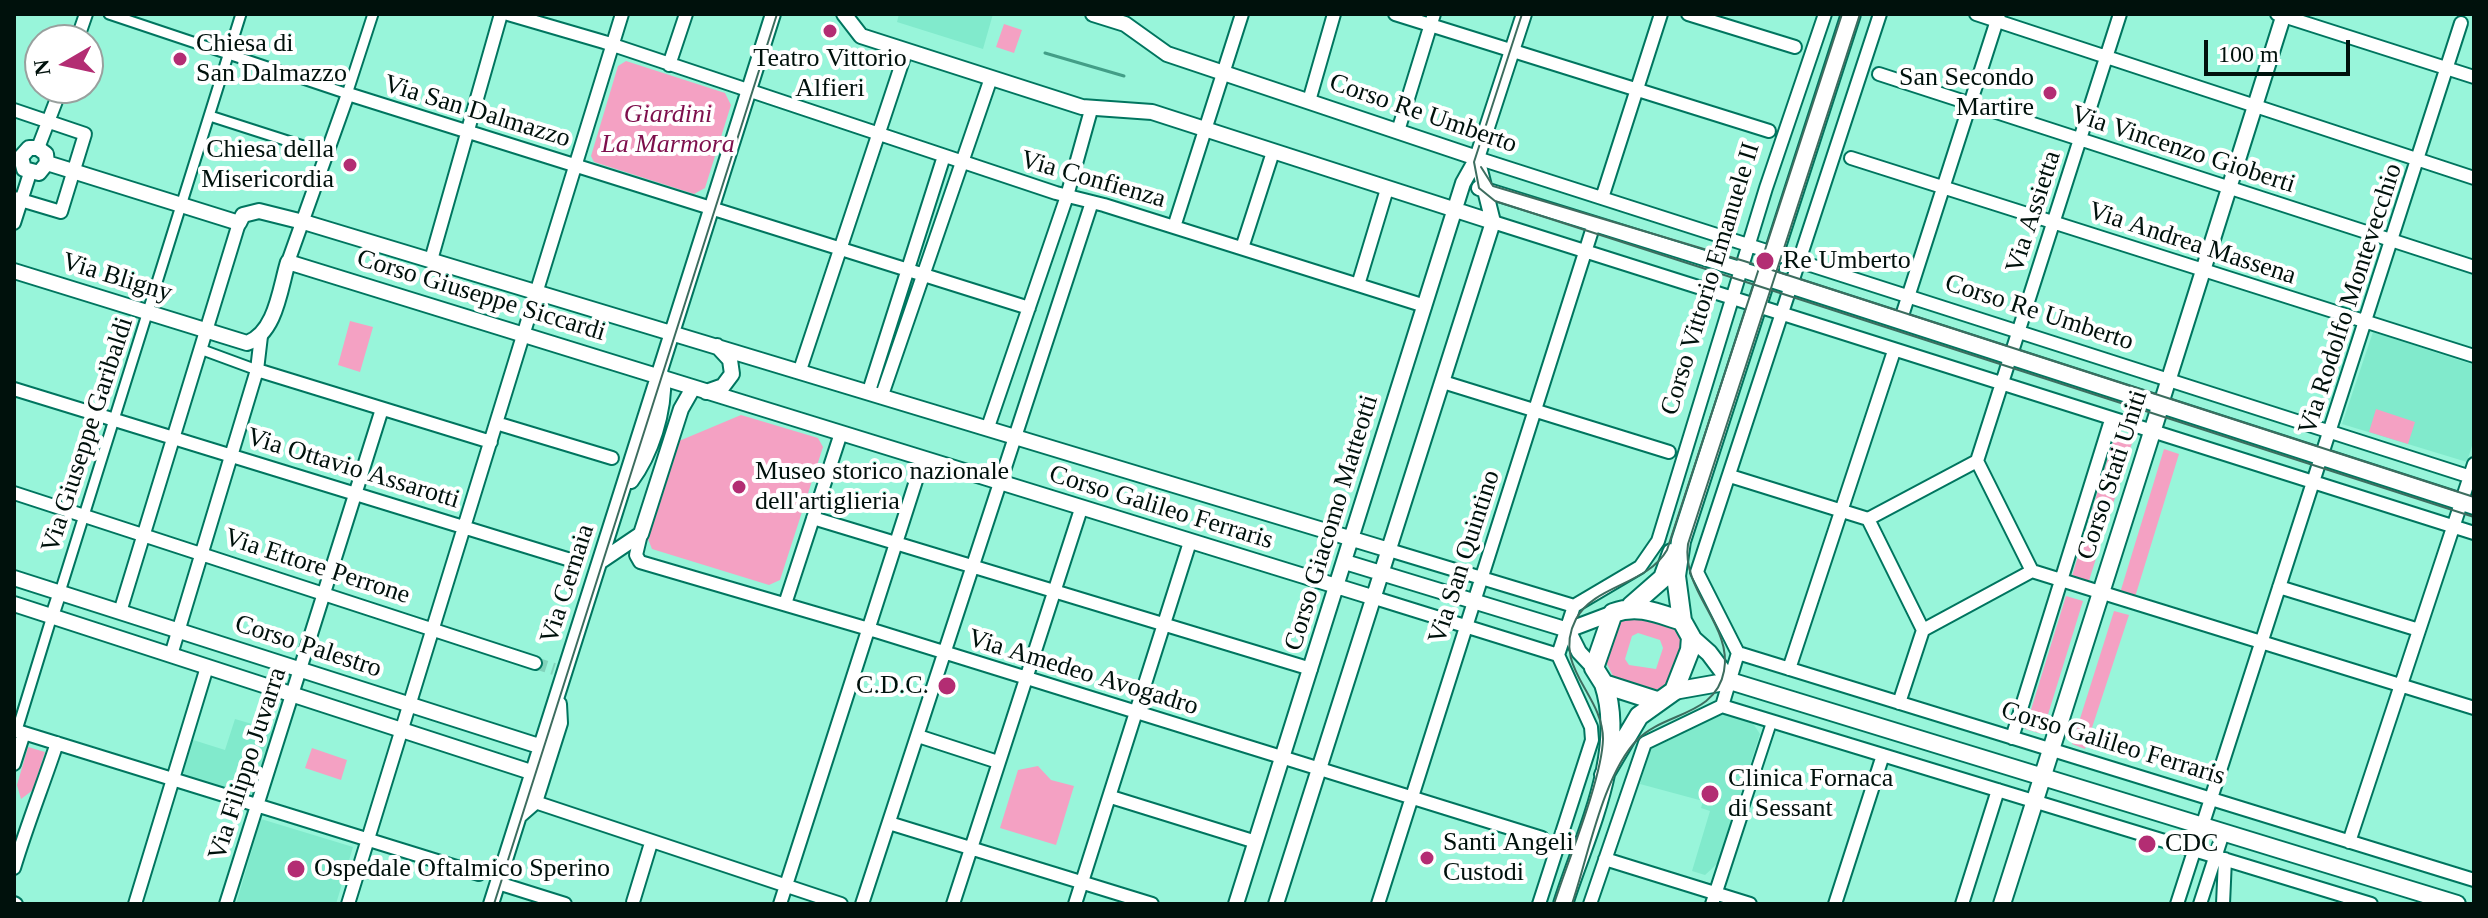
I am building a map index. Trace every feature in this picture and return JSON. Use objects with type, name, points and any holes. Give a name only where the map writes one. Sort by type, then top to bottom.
[{"type":"main road","name":"Corso Vittorio Emanuele II","points":[[1622,610],[1663,578],[1681,541],[1851,14]]},
{"type":"main road","name":"Corso Re Umberto","points":[[1765,277],[2468,504]]},
{"type":"main road","name":"Corso Stati Uniti","points":[[2002,904],[2160,407]]},
{"type":"main road","name":"Corso Vittorio Emanuele II","points":[[1681,541],[1676,576],[1686,629]]},
{"type":"main road","points":[[1563,904],[1604,775],[1613,718],[1599,676],[1622,610],[1686,629],[1730,681]]},
{"type":"main road","points":[[1604,775],[1630,726],[1657,701],[1674,691],[1688,658],[1686,629]]},
{"type":"main road","points":[[1599,676],[1657,701]]},
{"type":"main road","name":"Corso Galileo Ferraris","points":[[1674,691],[1730,681],[2457,904]]},
{"type":"street","name":"Via San Dalmazzo","points":[[109,14],[348,94],[1029,308]]},
{"type":"street","name":"Via Giuseppe Garibaldi","points":[[18,731],[241,14]]},
{"type":"street","points":[[171,655],[257,370],[261,336],[270,322],[373,14]]},
{"type":"street","points":[[431,260],[501,14]]},
{"type":"street","name":"Via Confienza","points":[[508,14],[751,91],[960,162],[1425,306]]},
{"type":"street","points":[[348,904],[364,841],[538,294],[622,14]]},
{"type":"street","points":[[669,65],[686,14]]},
{"type":"street","name":"Via Cernaia","points":[[623,491],[620,461],[662,373],[670,336],[714,209],[773,14]]},
{"type":"street","name":"Corso Re Umberto","points":[[1093,14],[1126,19],[1167,54],[1477,158],[2472,478]]},
{"type":"street","points":[[1174,227],[1242,14]]},
{"type":"street","points":[[1309,101],[1334,14]]},
{"type":"street","points":[[1395,14],[1432,19],[1512,50],[1776,134]]},
{"type":"street","name":"Corso Giacomo Matteotti","points":[[1236,904],[1463,183],[1477,158],[1524,14]]},
{"type":"street","points":[[1602,198],[1661,14]]},
{"type":"street","points":[[1688,14],[1803,50]]},
{"type":"street","name":"Corso Vittorio Emanuele II","points":[[1574,606],[1640,567],[1658,541],[1677,455],[1749,245],[1776,134],[1803,50],[1825,14]]},
{"type":"street","points":[[1722,706],[1738,653],[1697,572],[1799,261],[1843,155],[1870,72],[1869,28],[1872,14]]},
{"type":"street","points":[[1871,41],[1880,14]]},
{"type":"street","points":[[1976,14],[1998,17],[2106,57],[2474,178]]},
{"type":"street","name":"Via Assietta","points":[[1977,461],[2120,14]]},
{"type":"street","points":[[843,15],[858,35],[1091,110],[1152,112],[1894,351],[2474,533]]},
{"type":"street","points":[[2281,15],[2474,77]]},
{"type":"street","name":"Corso Stati Uniti","points":[[2160,407],[2281,15]]},
{"type":"street","points":[[1900,322],[1998,17]]},
{"type":"street","points":[[1398,131],[1432,19]]},
{"type":"street","name":"Via Rodolfo Montevecchio","points":[[2177,904],[2312,482],[2394,241],[2461,23]]},
{"type":"street","points":[[800,370],[906,51]]},
{"type":"street","name":"Via Vincenzo Gioberti","points":[[1870,72],[2474,267]]},
{"type":"street","points":[[875,393],[922,275],[991,78]]},
{"type":"street","points":[[38,148],[55,104]]},
{"type":"street","points":[[14,110],[85,134],[61,212],[18,200]]},
{"type":"street","points":[[988,427],[1067,196],[1091,110]]},
{"type":"street","points":[[210,116],[325,153]]},
{"type":"street","points":[[38,148],[46,154],[47,163],[43,171],[30,173],[24,169],[18,156],[26,150],[38,148]]},
{"type":"street","points":[[1242,248],[1273,152]]},
{"type":"street","name":"Via Andrea Massena","points":[[1843,155],[2474,356]]},
{"type":"street","points":[[875,393],[906,270],[944,156]]},
{"type":"street","points":[[1477,158],[1493,222]]},
{"type":"street","points":[[47,163],[73,174],[239,223],[120,612]]},
{"type":"street","points":[[14,223],[18,200],[30,173]]},
{"type":"street","name":"Corso Re Umberto","points":[[1463,183],[1765,277]]},
{"type":"street","points":[[1358,285],[1387,189]]},
{"type":"street","points":[[1276,904],[1493,222],[1498,213],[1518,200]]},
{"type":"street","points":[[862,904],[1092,202]]},
{"type":"street","name":"Corso Giuseppe Siccardi","points":[[239,223],[243,215],[259,211],[302,222],[670,336]]},
{"type":"street","name":"Via San Quintino","points":[[1378,904],[1594,224]]},
{"type":"street","name":"Corso Giuseppe Siccardi","points":[[288,262],[662,373]]},
{"type":"street","name":"Via Bligny","points":[[14,271],[242,343],[261,336]]},
{"type":"street","name":"Corso Galileo Ferraris","points":[[670,336],[715,345],[800,370],[1574,606]]},
{"type":"street","points":[[590,564],[641,534],[680,411],[700,390],[723,386],[732,374],[728,355],[715,345]]},
{"type":"street","points":[[200,349],[257,370],[491,442]]},
{"type":"street","points":[[1789,669],[1894,351]]},
{"type":"street","name":"Via Cernaia","points":[[519,817],[535,802],[560,723],[560,671],[590,564],[623,491],[642,466],[663,400],[662,373]]},
{"type":"street","name":"Corso Galileo Ferraris","points":[[662,373],[700,390],[1558,655]]},
{"type":"street","points":[[1443,382],[1534,413],[1677,455]]},
{"type":"street","name":"Via Ottavio Assarotti","points":[[14,389],[590,564]]},
{"type":"street","name":"Via Filippo Juvarra","points":[[226,904],[382,409]]},
{"type":"street","name":"Corso Stati Uniti","points":[[2012,738],[2111,420]]},
{"type":"street","points":[[496,423],[620,461]]},
{"type":"street","points":[[785,604],[841,433]]},
{"type":"street","points":[[780,904],[923,459]]},
{"type":"street","points":[[1730,476],[1868,519],[1977,461],[2032,571],[2474,708]]},
{"type":"street","points":[[2349,842],[2453,527],[2468,504],[2474,464]]},
{"type":"street","name":"Via Ettore Perrone","points":[[14,493],[433,627],[535,663]]},
{"type":"street","points":[[953,904],[1081,509]]},
{"type":"street","points":[[813,518],[1311,669]]},
{"type":"street","points":[[1868,519],[1923,630]]},
{"type":"street","name":"Via Amedeo Avogadro","points":[[641,534],[636,555],[640,562],[1551,841]]},
{"type":"street","points":[[1075,904],[1190,542]]},
{"type":"street","points":[[1345,562],[1568,630],[1622,610]]},
{"type":"street","points":[[1899,703],[1923,630],[2032,571]]},
{"type":"street","name":"Corso Palestro","points":[[14,578],[542,747]]},
{"type":"street","points":[[2279,587],[2419,630]]},
{"type":"street","name":"Corso Palestro","points":[[14,604],[534,773]]},
{"type":"street","points":[[1539,904],[1551,841],[1592,740],[1591,727],[1558,655],[1574,606]]},
{"type":"street","points":[[1568,630],[1579,652],[1599,676]]},
{"type":"street","name":"Corso Galileo Ferraris","points":[[1738,653],[2474,880]]},
{"type":"street","points":[[135,904],[207,667]]},
{"type":"street","name":"Via Cernaia","points":[[491,904],[559,693]]},
{"type":"street","points":[[1590,904],[1645,743],[1722,706],[2221,857],[2330,898],[2371,904]]},
{"type":"street","points":[[1713,899],[1772,721]]},
{"type":"street","points":[[14,764],[18,731],[364,841],[479,874]]},
{"type":"street","points":[[918,736],[998,762]]},
{"type":"street","points":[[14,868],[57,743]]},
{"type":"street","points":[[1835,904],[1883,755]]},
{"type":"street","points":[[1962,904],[1998,790]]},
{"type":"street","points":[[1111,797],[1256,842]]},
{"type":"street","points":[[535,802],[841,904]]},
{"type":"street","points":[[889,823],[1152,904]]},
{"type":"street","points":[[2223,833],[2223,904]]},
{"type":"street","points":[[14,834],[18,854]]},
{"type":"street","points":[[633,902],[651,843]]},
{"type":"street","points":[[2200,904],[2221,857]]},
{"type":"street","points":[[1605,859],[1713,899],[1750,904]]},
{"type":"street","points":[[498,883],[565,904]]},
{"type":"shaded area","points":[[899,14],[993,14],[983,49],[897,22]]},
{"type":"shaded area","points":[[2373,332],[2474,365],[2474,439],[2467,462],[2342,424]]},
{"type":"shaded area","name":"Clinica Fornaca di Sessant","points":[[1723,714],[1752,722],[1760,734],[1718,863],[1705,875],[1692,871],[1710,811],[1701,808],[1703,801],[1640,784],[1650,749]]},
{"type":"shaded area","points":[[235,719],[273,730],[252,796],[180,774],[190,739],[225,750]]},
{"type":"shaded area","name":"Ospedale Oftalmico Sperino","points":[[261,819],[353,847],[336,904],[236,904]]},
{"type":"green space","points":[[1004,24],[1022,30],[1014,53],[996,47]]},
{"type":"green space","name":"Giardini La Marmora","points":[[626,61],[725,93],[731,105],[705,188],[694,194],[594,162],[591,156],[618,66]]},
{"type":"green space","points":[[350,321],[373,327],[360,372],[338,365]]},
{"type":"green space","points":[[2376,409],[2415,422],[2408,444],[2369,432]]},
{"type":"green space","points":[[741,415],[818,438],[823,447],[780,580],[769,585],[652,549],[648,539],[679,441]]},
{"type":"green space","points":[[2115,435],[2133,440],[2088,584],[2071,579]]},
{"type":"green space","points":[[2164,449],[2179,454],[2135,597],[2120,593]]},
{"type":"green space","points":[[2066,596],[2083,601],[2042,734],[2025,729]]},
{"type":"green space","points":[[2114,611],[2129,615],[2085,749],[2072,744]]},
{"type":"green space","points":[[1634,615],[1674,628],[1682,642],[1669,683],[1654,691],[1614,678],[1606,662],[1619,623]],"holes":[[[1638,633],[1660,640],[1663,648],[1656,669],[1629,665],[1625,659],[1632,636]]]},
{"type":"green space","points":[[28,747],[45,752],[33,790],[21,799],[17,785]]},
{"type":"green space","points":[[312,748],[347,760],[341,780],[305,768]]},
{"type":"green space","points":[[1038,766],[1051,780],[1074,786],[1056,845],[1000,828],[1018,770]]},
{"type":"waterway","points":[[1045,53],[1124,76]]},
{"type":"tunnel","points":[[535,663],[554,669]]},
{"type":"tram line","points":[[494,904],[777,14]]},
{"type":"tram line","points":[[1522,14],[1474,162],[1479,188],[1495,201],[2474,517]]},
{"type":"tram line","points":[[1554,904],[1597,776],[1603,739],[1601,723],[1574,666],[1570,636],[1584,608],[1607,591],[1647,571],[1667,550],[1842,14]]},
{"type":"tram line","points":[[1572,904],[1606,795],[1625,755],[1648,731],[1711,697],[1724,671],[1725,655],[1721,639],[1692,577],[1688,544],[1860,14]]},
{"type":"tram line","points":[[1481,167],[1493,186],[1744,261],[2474,497]]},
{"type":"place","name":"Teatro Vittorio Alfieri","points":[[830,31]]},
{"type":"place","name":"Chiesa di San Dalmazzo","points":[[180,59]]},
{"type":"place","name":"San Secondo Martire","points":[[2050,93]]},
{"type":"place","name":"Chiesa della Misericordia","points":[[350,165]]},
{"type":"place","name":"Re Umberto","points":[[1765,261]]},
{"type":"place","name":"Museo storico nazionale dell'artiglieria","points":[[739,487]]},
{"type":"place","name":"C.D.C.","points":[[947,686]]},
{"type":"place","name":"Clinica Fornaca di Sessant","points":[[1710,794]]},
{"type":"place","name":"CDC","points":[[2147,844]]},
{"type":"place","name":"Santi Angeli Custodi","points":[[1427,858]]},
{"type":"place","name":"Ospedale Oftalmico Sperino","points":[[296,869]]}]
